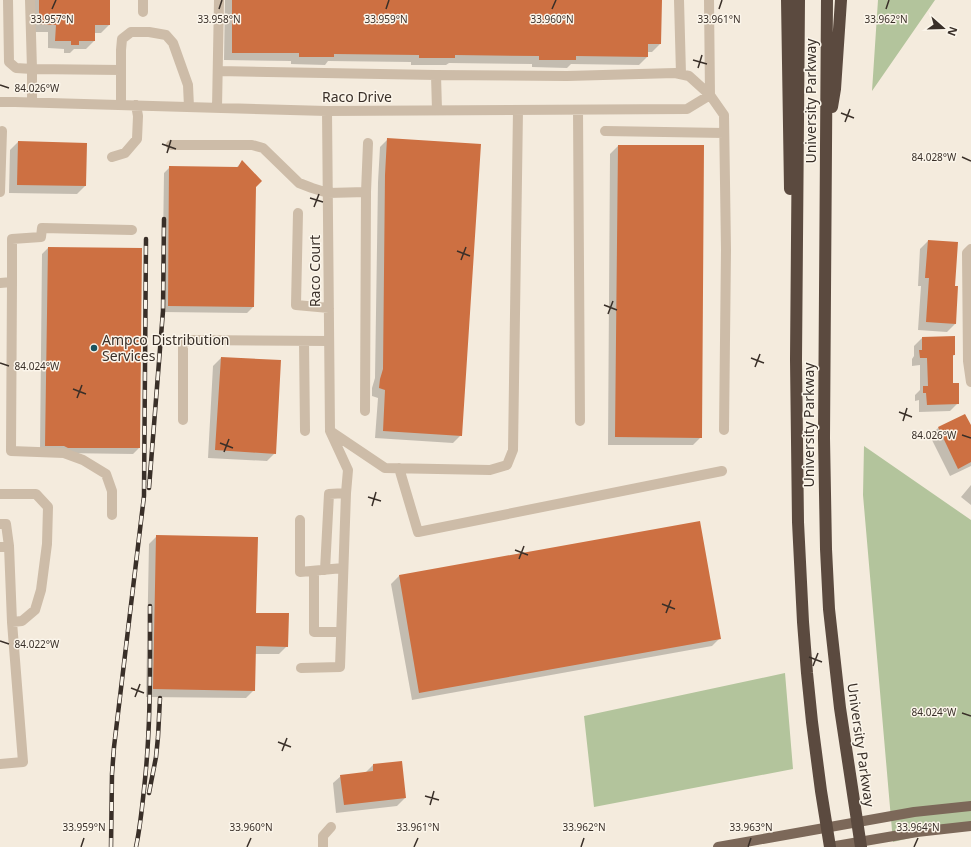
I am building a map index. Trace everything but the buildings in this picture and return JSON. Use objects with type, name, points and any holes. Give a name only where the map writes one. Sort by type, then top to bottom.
[{"type":"highway","points":[[787,0],[790,184],[797,232]]},
{"type":"highway","name":"University Parkway","points":[[799,0],[796,360],[799,537],[808,680],[821,791],[830,847]]},
{"type":"highway","name":"University Parkway","points":[[827,0],[824,414],[826,549],[829,609],[840,708],[861,847]]},
{"type":"highway","points":[[826,154],[835,89],[841,0]]},
{"type":"main road","points":[[718,847],[914,812],[971,806]]},
{"type":"main road","points":[[830,847],[917,832],[971,826]]},
{"type":"street","points":[[8,0],[9,62],[16,68],[121,70]]},
{"type":"street","points":[[30,0],[32,102]]},
{"type":"street","points":[[143,0],[143,12]]},
{"type":"street","points":[[217,108],[219,0]]},
{"type":"street","points":[[679,0],[681,74]]},
{"type":"street","points":[[709,0],[710,95]]},
{"type":"street","points":[[121,105],[120,50],[122,38],[131,32],[148,32],[166,34],[173,43],[188,85],[189,107]]},
{"type":"street","points":[[218,71],[567,76],[675,73],[689,76],[710,95],[724,115],[726,250],[724,430]]},
{"type":"street","points":[[436,75],[436,110]]},
{"type":"street","name":"Raco Drive","points":[[0,102],[327,111],[687,109],[710,95]]},
{"type":"street","points":[[112,157],[125,153],[137,139],[138,116],[136,105]]},
{"type":"street","points":[[330,431],[385,468],[490,470],[507,465],[513,450],[518,110]]},
{"type":"street","points":[[578,110],[580,421]]},
{"type":"street","name":"Raco Court","points":[[327,111],[330,431]]},
{"type":"street","points":[[0,192],[2,130]]},
{"type":"street","points":[[605,131],[724,132]]},
{"type":"street","points":[[365,411],[366,192],[368,143]]},
{"type":"street","points":[[171,145],[252,144],[263,148],[299,183],[328,193],[366,192]]},
{"type":"street","points":[[298,213],[296,304],[329,308]]},
{"type":"street","points":[[112,515],[112,492],[106,474],[83,460],[64,453],[11,451],[12,239],[41,237],[42,228],[132,230]]},
{"type":"street","points":[[971,249],[967,253],[968,361],[971,382]]},
{"type":"street","points":[[0,283],[12,282]]},
{"type":"street","points":[[183,420],[183,345],[188,340],[329,341]]},
{"type":"street","points":[[304,341],[305,431]]},
{"type":"street","points":[[301,668],[340,667],[348,470],[330,431]]},
{"type":"street","points":[[399,468],[418,532],[722,471]]},
{"type":"street","points":[[326,570],[329,494],[346,493]]},
{"type":"street","points":[[0,494],[36,494],[48,507],[47,544],[41,590],[35,610],[22,621],[12,622]]},
{"type":"street","points":[[300,520],[300,572],[343,568]]},
{"type":"street","points":[[0,524],[6,524],[5,546],[24,762],[0,764]]},
{"type":"street","points":[[314,571],[314,632],[341,632]]},
{"type":"street","points":[[323,847],[323,836],[331,827]]},
{"type":"green space","points":[[878,0],[935,0],[872,91]]},
{"type":"green space","points":[[864,446],[971,520],[971,824],[893,842],[863,495]]},
{"type":"green space","points":[[785,673],[793,769],[594,807],[584,716]]},
{"type":"railway","points":[[149,488],[163,311],[164,219]]},
{"type":"railway","points":[[111,847],[114,747],[144,496],[146,239]]},
{"type":"railway","points":[[136,847],[142,811],[148,743],[150,698],[150,606]]},
{"type":"railway","points":[[149,793],[156,757],[160,698]]},
{"type":"place","name":"Ampco Distribution Services","points":[[94,348]]}]
